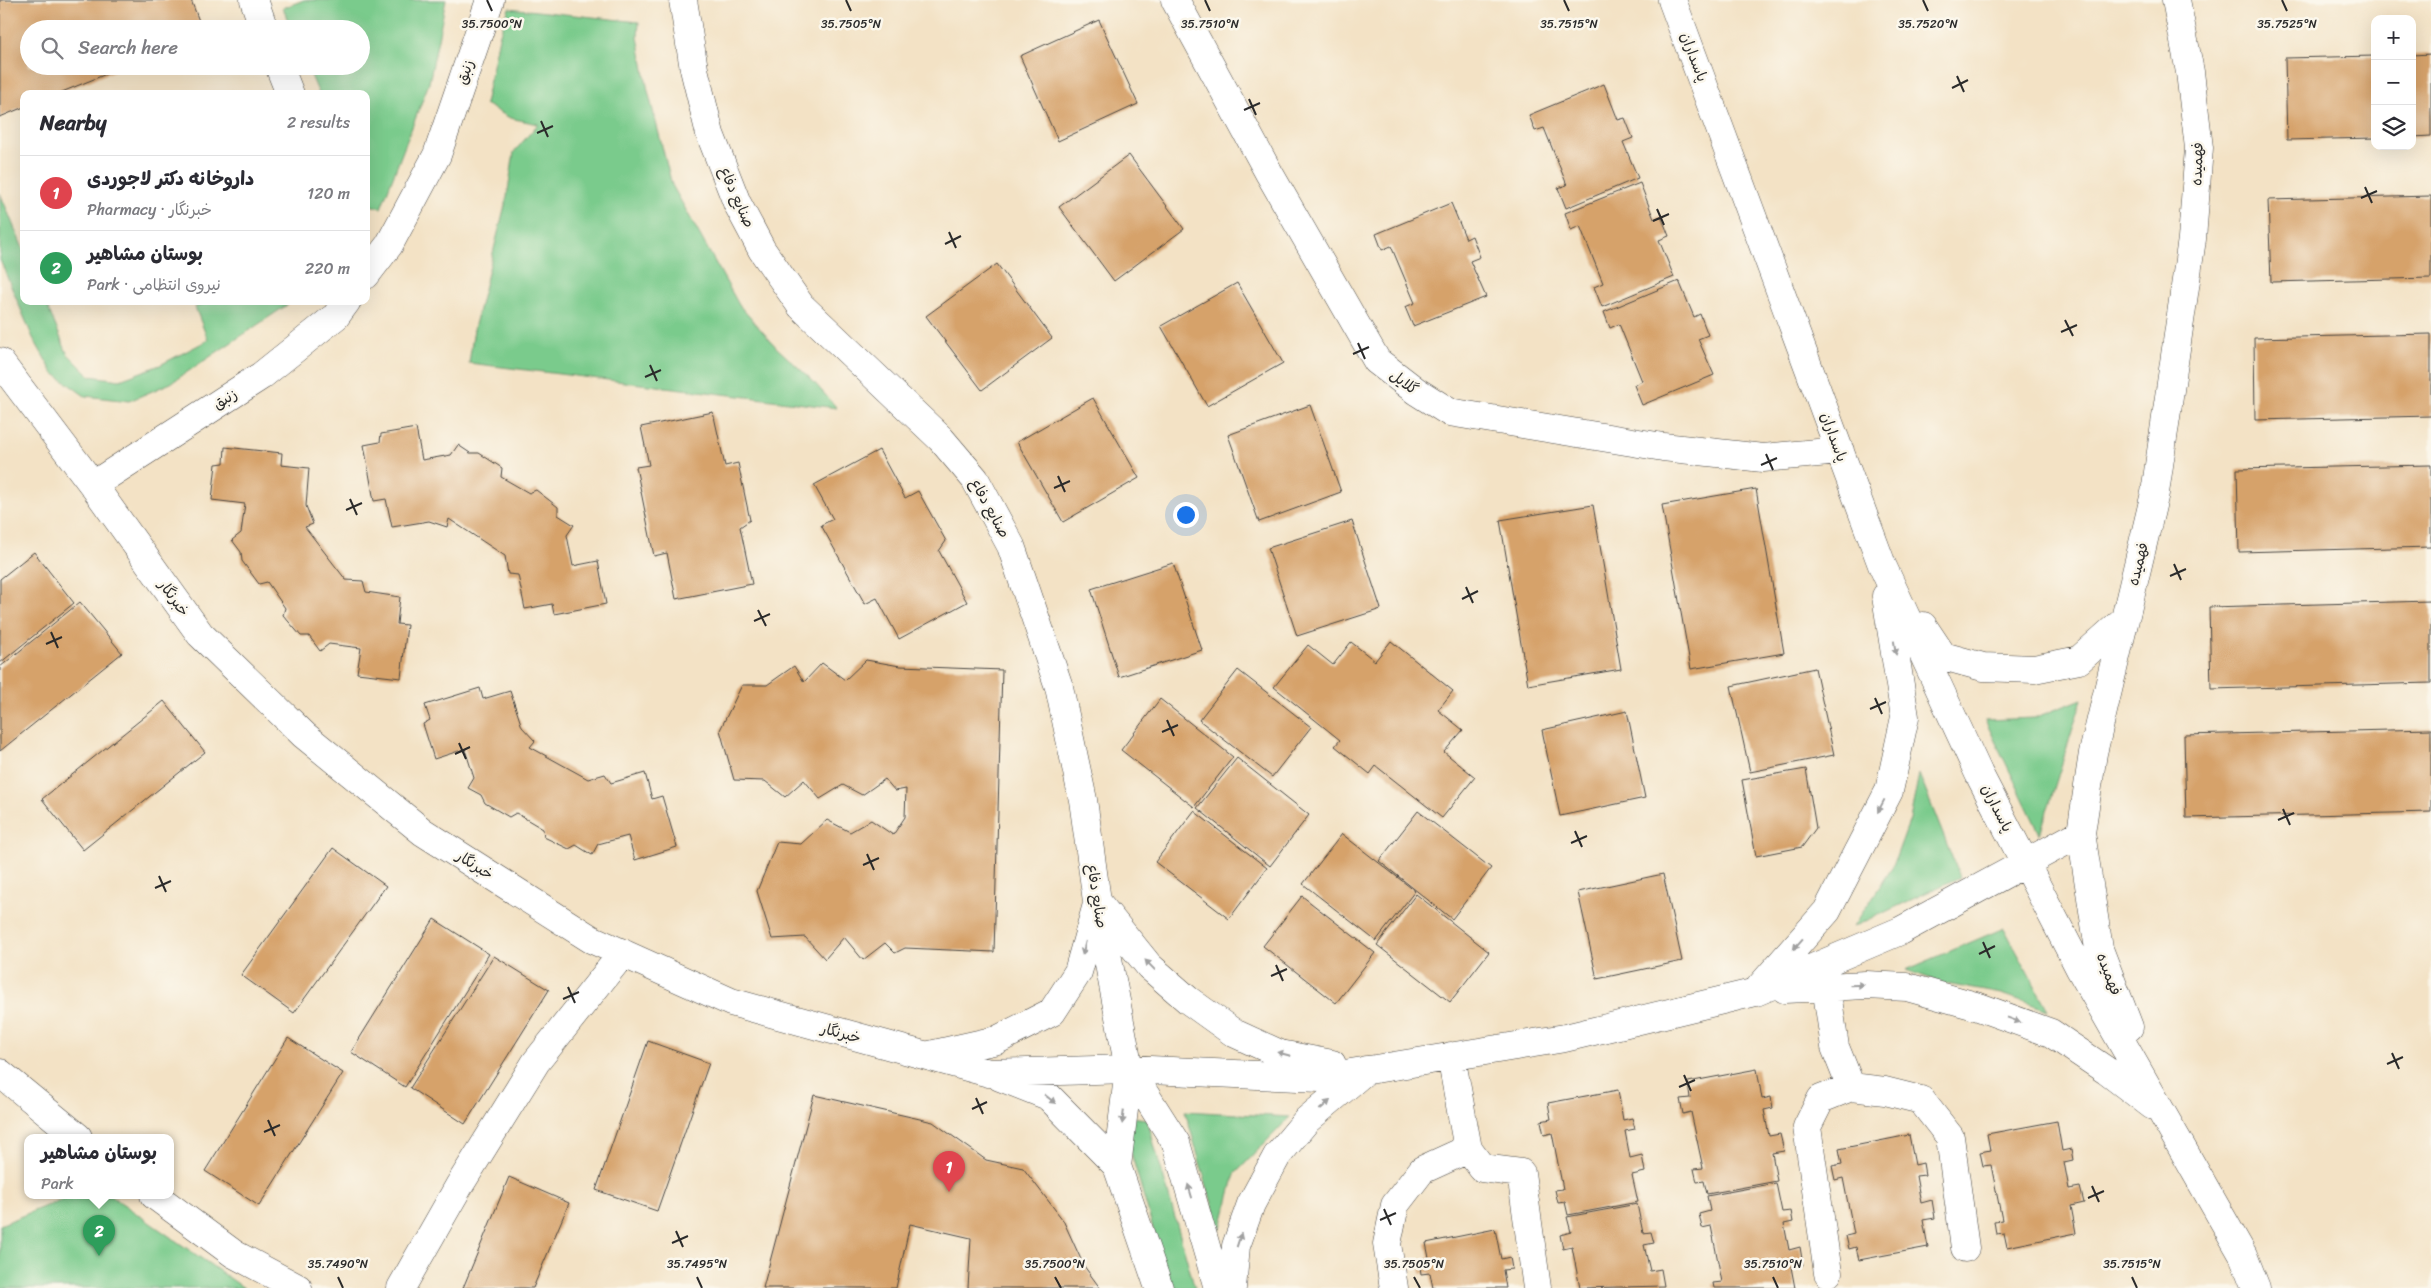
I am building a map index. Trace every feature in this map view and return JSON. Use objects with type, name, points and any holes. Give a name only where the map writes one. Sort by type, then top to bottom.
[{"type":"street","points":[[254,0],[261,20]]},
{"type":"street","name":"زنبق","points":[[370,270],[389,244],[438,155],[490,0]]},
{"type":"street","name":"صنایع دفاع","points":[[683,0],[694,69],[710,134],[737,203],[762,250],[802,306],[941,439],[975,479],[1011,546],[1059,687],[1083,800],[1097,901],[1129,1069]]},
{"type":"street","name":"گلایل","points":[[1175,0],[1273,180],[1377,361],[1416,391],[1449,412],[1663,447],[1763,458],[1840,452]]},
{"type":"street","name":"پاسداران","points":[[1672,0],[1882,565],[1979,774],[2025,862]]},
{"type":"street","name":"فهمیده","points":[[2163,1114],[2099,949],[2081,833],[2093,753],[2156,493],[2192,239],[2199,148],[2190,72],[2176,0]]},
{"type":"street","points":[[283,75],[288,90]]},
{"type":"street","name":"زنبق","points":[[93,484],[261,376],[336,316],[344,305]]},
{"type":"street","name":"خبرنگار","points":[[0,362],[93,484],[200,634],[304,735],[423,832],[590,938],[731,1002],[989,1073],[1129,1069],[1320,1078],[1565,1038],[1756,992]]},
{"type":"street","points":[[1882,565],[1943,656],[1983,667],[2034,669],[2079,660],[2125,619]]},
{"type":"street","points":[[1756,992],[1827,911],[1889,791],[1906,717],[1882,565]]},
{"type":"street","points":[[1756,992],[1900,931],[2081,833]]},
{"type":"street","name":"فهمیده","points":[[2025,862],[2080,969],[2243,1255],[2256,1288]]},
{"type":"street","points":[[926,1056],[997,1040],[1052,1012],[1078,972],[1097,901]]},
{"type":"street","points":[[1097,901],[1149,966],[1188,1000],[1234,1033],[1280,1054],[1366,1070]]},
{"type":"street","points":[[401,1288],[459,1186],[536,1062],[623,953]]},
{"type":"street","points":[[1756,992],[1826,986],[1907,988],[1979,1007],[2051,1033],[2107,1070],[2163,1114]]},
{"type":"street","points":[[1826,986],[1835,1047],[1851,1087]]},
{"type":"street","points":[[1451,1056],[1468,1149],[1482,1168],[1521,1173],[1537,1288]]},
{"type":"street","points":[[1117,1166],[1129,1069]]},
{"type":"street","points":[[1129,1069],[1176,1143],[1218,1288]]},
{"type":"street","points":[[1232,1288],[1239,1238],[1251,1204],[1277,1156],[1308,1120],[1366,1070]]},
{"type":"street","points":[[0,1073],[74,1134]]},
{"type":"street","points":[[989,1073],[1048,1096],[1117,1166],[1159,1288]]},
{"type":"street","points":[[1828,1273],[1807,1127],[1821,1099],[1851,1087],[1884,1091],[1921,1100],[1950,1137],[1965,1248]]},
{"type":"street","points":[[1394,1288],[1387,1244],[1395,1205],[1422,1170],[1468,1149]]},
{"type":"street","points":[[159,1199],[234,1254],[298,1288]]},
{"type":"green space","points":[[304,0],[446,0],[429,83],[381,208],[370,205],[370,90],[317,90],[311,75],[370,75],[370,20],[288,20],[283,8]]},
{"type":"green space","points":[[509,8],[639,22],[638,37],[648,91],[672,185],[739,305],[777,348],[812,380],[837,408],[469,363],[474,329],[507,197],[514,152],[538,124],[510,118],[485,104],[499,37]]},
{"type":"green space","points":[[0,193],[20,241],[20,305],[47,305],[67,353],[90,376],[120,380],[160,365],[208,340],[195,307],[201,305],[287,305],[171,383],[129,401],[85,396],[53,373],[33,338],[0,260]]},
{"type":"green space","points":[[2082,699],[2040,834],[1985,720],[2034,718]]},
{"type":"green space","points":[[1919,774],[1960,877],[1853,927],[1892,868],[1910,819]]},
{"type":"green space","points":[[2004,928],[2048,1010],[2002,994],[1946,984],[1906,970]]},
{"type":"green space","points":[[1185,1111],[1290,1117],[1235,1174],[1220,1231]]},
{"type":"green space","points":[[1131,1117],[1147,1119],[1195,1288],[1170,1288],[1128,1142]]},
{"type":"green space","points":[[62,1199],[116,1199],[244,1288],[0,1288],[0,1225]]},
{"type":"building","points":[[0,0],[191,0],[199,20],[20,20],[20,75],[104,75],[67,90],[20,90],[20,109],[0,117]]},
{"type":"building","points":[[1099,20],[1138,104],[1058,141],[1020,56]]},
{"type":"building","points":[[2431,54],[2431,136],[2416,137],[2416,55]]},
{"type":"building","points":[[2371,56],[2371,138],[2287,140],[2285,58]]},
{"type":"building","points":[[1604,84],[1618,120],[1625,118],[1633,138],[1623,142],[1638,178],[1566,208],[1558,188],[1567,185],[1544,128],[1535,131],[1529,115]]},
{"type":"building","points":[[1129,155],[1184,229],[1114,281],[1059,207]]},
{"type":"building","points":[[1640,183],[1654,219],[1661,216],[1669,236],[1659,240],[1674,277],[1602,307],[1594,287],[1603,283],[1580,226],[1571,230],[1565,213]]},
{"type":"building","points":[[2431,196],[2431,278],[2271,282],[2268,200]]},
{"type":"building","points":[[1451,203],[1466,239],[1472,236],[1480,257],[1470,261],[1486,297],[1413,326],[1405,307],[1415,303],[1391,246],[1382,250],[1376,234]]},
{"type":"building","points":[[997,264],[1052,338],[982,390],[926,316]]},
{"type":"building","points":[[1679,281],[1694,317],[1700,314],[1708,335],[1698,339],[1714,375],[1642,405],[1634,385],[1642,381],[1619,324],[1610,328],[1604,312]]},
{"type":"building","points":[[1237,283],[1283,363],[1207,406],[1161,326]]},
{"type":"building","points":[[2431,334],[2431,416],[2255,420],[2254,338]]},
{"type":"building","points":[[1093,398],[1139,478],[1063,522],[1017,442]]},
{"type":"building","points":[[1310,405],[1341,492],[1259,522],[1228,435]]},
{"type":"building","points":[[713,412],[725,466],[738,463],[750,520],[740,527],[752,584],[676,599],[667,553],[654,556],[636,467],[649,465],[641,427]]},
{"type":"building","points":[[416,428],[422,460],[451,455],[458,445],[470,453],[479,453],[502,468],[501,477],[529,493],[536,490],[558,507],[558,515],[574,525],[567,535],[573,566],[598,561],[606,604],[554,614],[552,604],[525,609],[518,575],[508,574],[505,556],[449,519],[447,527],[429,521],[392,527],[386,499],[374,501],[364,445],[380,442],[381,434]]},
{"type":"building","points":[[225,447],[282,453],[281,465],[309,468],[306,506],[313,524],[305,527],[346,580],[363,581],[366,592],[400,597],[397,624],[407,625],[401,678],[357,673],[361,648],[329,644],[320,651],[309,636],[301,636],[283,615],[285,608],[267,582],[259,584],[242,561],[241,552],[232,540],[241,533],[245,504],[212,500],[216,464],[224,463]]},
{"type":"building","points":[[879,450],[905,498],[918,491],[946,541],[939,551],[967,602],[899,639],[877,598],[865,604],[821,525],[833,519],[814,485]]},
{"type":"building","points":[[2431,465],[2431,547],[2239,552],[2237,469]]},
{"type":"building","points":[[1756,489],[1784,653],[1691,669],[1662,505]]},
{"type":"building","points":[[1593,505],[1621,669],[1528,685],[1500,520]]},
{"type":"building","points":[[1352,521],[1381,609],[1297,636],[1268,548]]},
{"type":"building","points":[[34,552],[74,603],[0,663],[0,579]]},
{"type":"building","points":[[1173,563],[1202,650],[1119,677],[1091,589]]},
{"type":"building","points":[[2431,601],[2431,683],[2211,689],[2209,607]]},
{"type":"building","points":[[80,602],[122,653],[0,751],[0,667]]},
{"type":"building","points":[[1391,641],[1453,691],[1438,710],[1463,730],[1444,752],[1475,777],[1442,818],[1376,766],[1370,774],[1335,746],[1340,740],[1274,687],[1308,645],[1333,665],[1351,642],[1375,661]]},
{"type":"building","points":[[866,660],[900,666],[1002,670],[994,952],[905,948],[895,953],[885,943],[863,960],[844,937],[825,959],[805,937],[772,939],[757,891],[777,842],[801,844],[827,820],[850,832],[871,820],[893,835],[905,817],[906,789],[895,791],[885,779],[862,795],[843,785],[820,799],[804,780],[785,797],[765,781],[734,780],[720,730],[742,685],[767,685],[794,666],[804,682],[822,663],[845,680]]},
{"type":"building","points":[[1815,668],[1834,755],[1750,772],[1731,686]]},
{"type":"building","points":[[1238,670],[1311,727],[1272,777],[1199,720]]},
{"type":"building","points":[[480,688],[483,699],[510,691],[522,727],[535,741],[530,747],[588,779],[605,774],[611,783],[645,773],[652,799],[662,796],[677,847],[635,860],[628,836],[598,844],[592,855],[576,845],[569,849],[544,837],[543,829],[516,813],[509,817],[485,803],[481,795],[468,788],[474,778],[465,749],[434,759],[423,724],[430,720],[425,705]]},
{"type":"building","points":[[1160,699],[1233,757],[1194,807],[1121,750]]},
{"type":"building","points":[[164,701],[205,752],[83,850],[42,799]]},
{"type":"building","points":[[1627,711],[1645,798],[1560,816],[1542,730]]},
{"type":"building","points":[[2431,729],[2431,812],[2186,818],[2184,735]]},
{"type":"building","points":[[1237,758],[1309,815],[1270,866],[1197,808]]},
{"type":"building","points":[[1806,769],[1816,828],[1802,847],[1756,856],[1742,780]]},
{"type":"building","points":[[1194,811],[1267,868],[1229,919],[1155,862]]},
{"type":"building","points":[[1418,811],[1491,868],[1452,919],[1379,861]]},
{"type":"building","points":[[1342,834],[1415,891],[1376,941],[1303,884]]},
{"type":"building","points":[[333,848],[386,886],[294,1013],[241,975]]},
{"type":"building","points":[[1663,874],[1682,961],[1597,979],[1578,892]]},
{"type":"building","points":[[1416,894],[1489,952],[1450,1002],[1377,945]]},
{"type":"building","points":[[1302,896],[1375,953],[1336,1003],[1263,946]]},
{"type":"building","points":[[434,919],[489,954],[405,1087],[351,1052]]},
{"type":"building","points":[[494,956],[549,990],[465,1124],[410,1088]]},
{"type":"building","points":[[288,1038],[343,1073],[259,1206],[205,1171]]},
{"type":"building","points":[[648,1041],[709,1063],[657,1211],[596,1190]]},
{"type":"building","points":[[1757,1069],[1762,1099],[1771,1097],[1773,1108],[1764,1110],[1769,1136],[1780,1134],[1784,1151],[1772,1153],[1777,1181],[1707,1194],[1704,1181],[1697,1182],[1694,1169],[1703,1168],[1691,1112],[1683,1114],[1680,1099],[1690,1098],[1688,1082]]},
{"type":"building","points":[[1618,1090],[1623,1120],[1632,1118],[1635,1129],[1625,1131],[1630,1158],[1642,1155],[1645,1172],[1632,1175],[1638,1202],[1568,1215],[1565,1202],[1558,1203],[1555,1190],[1563,1189],[1552,1133],[1544,1135],[1541,1121],[1551,1119],[1548,1103]]},
{"type":"building","points":[[814,1095],[933,1122],[986,1160],[1023,1168],[1063,1220],[1084,1266],[1100,1288],[968,1288],[971,1238],[910,1224],[896,1288],[763,1288]]},
{"type":"building","points":[[2057,1121],[2062,1151],[2071,1149],[2073,1160],[2064,1162],[2069,1189],[2080,1187],[2084,1203],[2071,1206],[2076,1233],[2007,1247],[2004,1233],[1996,1234],[1994,1221],[2002,1220],[1991,1165],[1983,1166],[1980,1152],[1990,1150],[1987,1134]]},
{"type":"building","points":[[1909,1135],[1915,1165],[1923,1163],[1925,1175],[1916,1176],[1921,1203],[1932,1200],[1935,1218],[1923,1220],[1928,1247],[1859,1260],[1856,1247],[1849,1249],[1846,1236],[1854,1234],[1843,1178],[1835,1180],[1832,1166],[1842,1164],[1839,1149]]},
{"type":"building","points":[[509,1177],[569,1203],[533,1288],[463,1288]]},
{"type":"building","points":[[1776,1183],[1782,1212],[1791,1211],[1793,1222],[1784,1224],[1789,1250],[1800,1247],[1803,1265],[1791,1267],[1795,1288],[1714,1288],[1713,1283],[1722,1282],[1711,1226],[1702,1228],[1699,1214],[1710,1211],[1707,1196]]},
{"type":"building","points":[[1637,1204],[1643,1233],[1651,1232],[1654,1243],[1644,1245],[1650,1271],[1661,1269],[1664,1286],[1580,1288],[1572,1247],[1563,1249],[1560,1235],[1571,1232],[1567,1217]]},
{"type":"building","points":[[1495,1229],[1501,1259],[1510,1257],[1512,1269],[1503,1270],[1506,1288],[1433,1288],[1430,1273],[1421,1274],[1419,1260],[1429,1258],[1426,1243]]},
{"type":"place","name":"داروخانه دکتر لاجوردی","points":[[949,1192]]},
{"type":"place","name":"بوستان مشاهیر","points":[[99,1256]]}]
